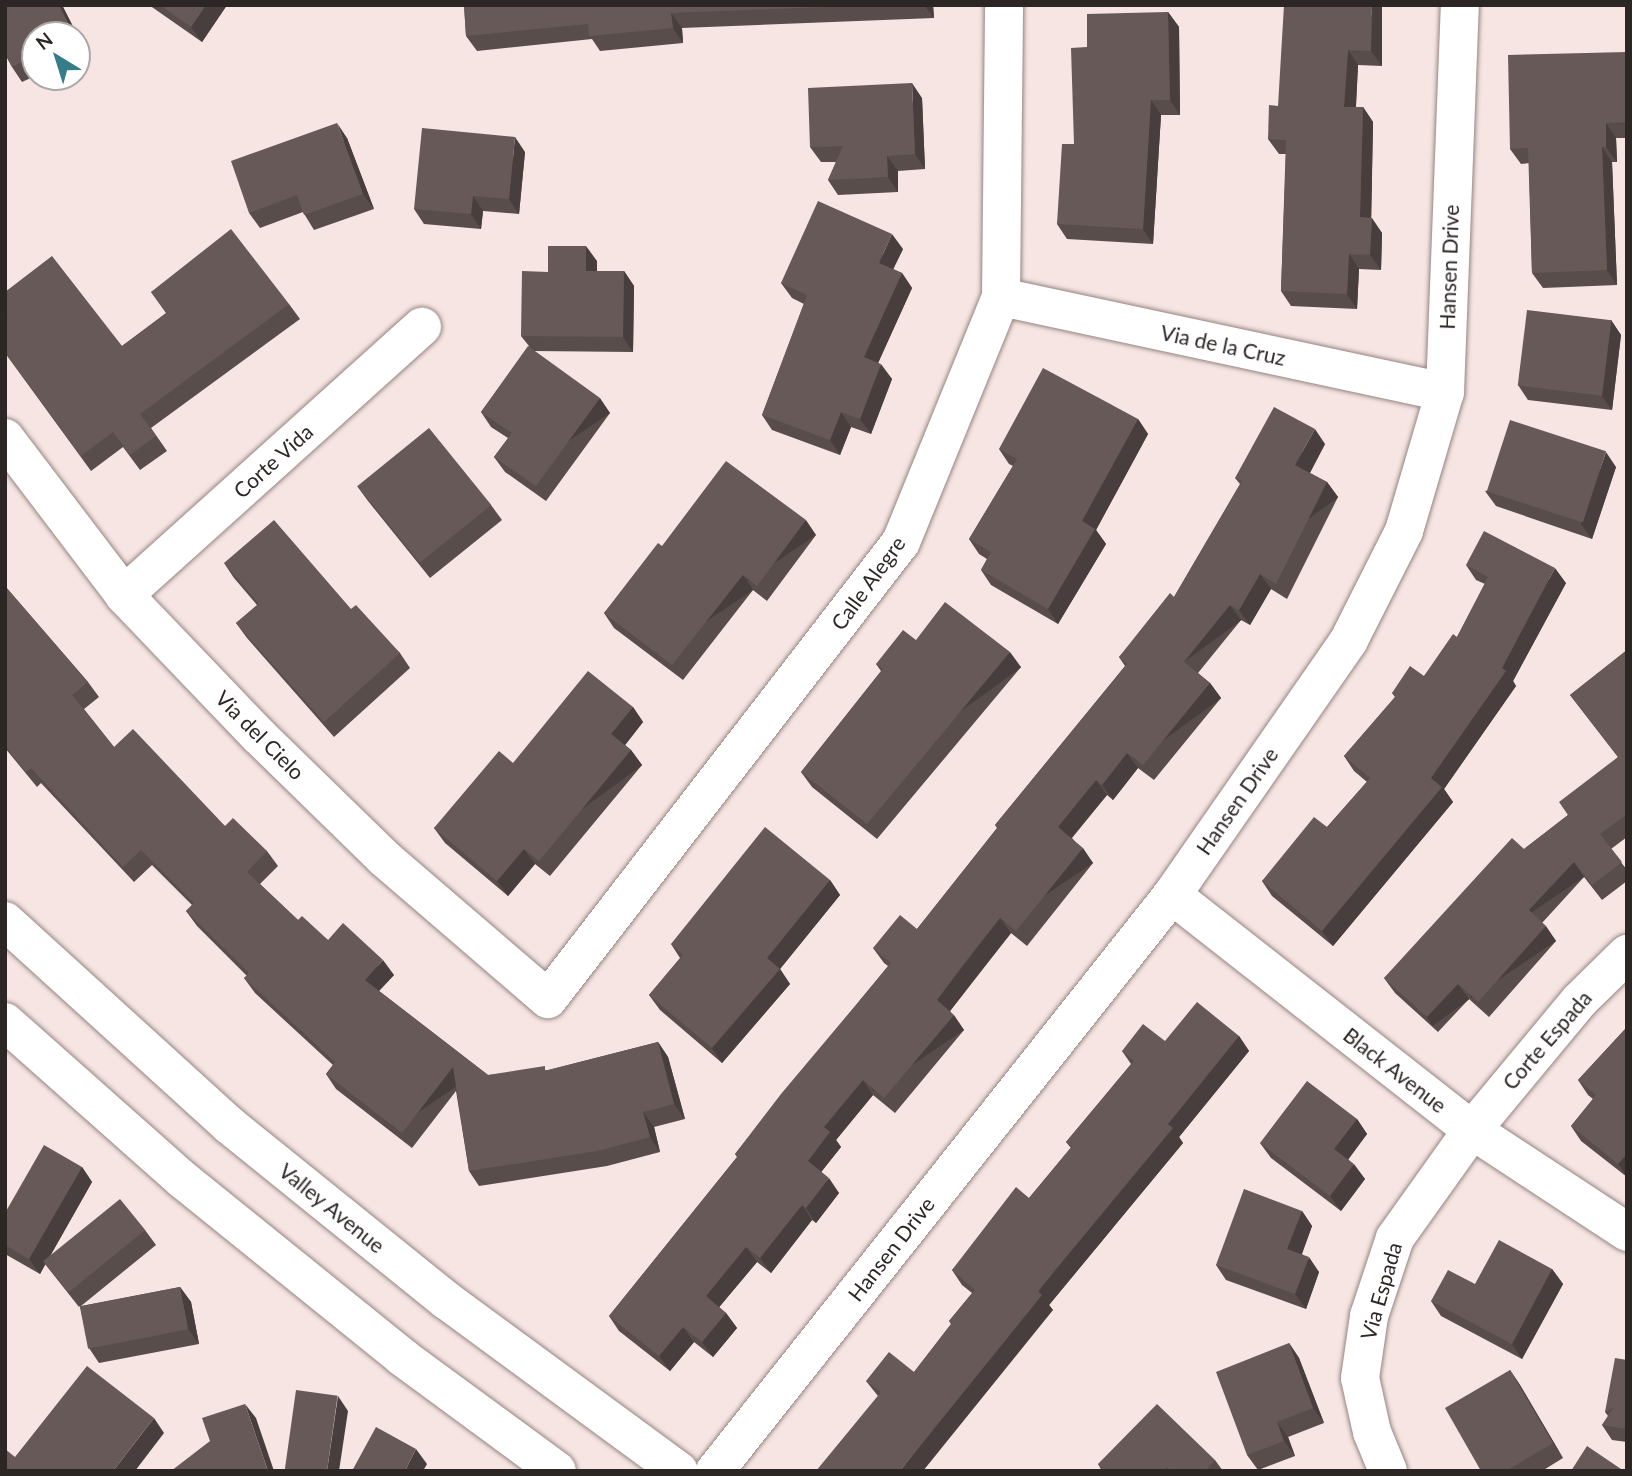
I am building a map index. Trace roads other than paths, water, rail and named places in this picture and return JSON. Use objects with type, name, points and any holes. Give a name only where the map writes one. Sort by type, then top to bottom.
[{"type":"street","name":"Calle Alegre","points":[[548,999],[901,542],[1001,297],[1004,5]]},
{"type":"street","name":"Hansen Drive","points":[[715,1471],[1172,895],[1349,640],[1404,531],[1445,392],[1460,5]]},
{"type":"street","name":"Via de la Cruz","points":[[1001,297],[1445,392]]},
{"type":"street","name":"Corte Vida","points":[[124,595],[422,327]]},
{"type":"street","name":"Via del Cielo","points":[[5,438],[124,595],[384,858],[548,999]]},
{"type":"street","name":"Black Avenue","points":[[1172,895],[1472,1130],[1627,1233]]},
{"type":"street","name":"Valley Avenue","points":[[5,920],[229,1125],[446,1300],[679,1471]]},
{"type":"street","name":"Corte Espada","points":[[1472,1130],[1580,1000],[1627,954]]},
{"type":"street","points":[[5,1022],[183,1180],[402,1357],[557,1471]]},
{"type":"street","name":"Via Espada","points":[[1388,1471],[1372,1432],[1360,1378],[1369,1316],[1395,1238],[1472,1130]]}]
